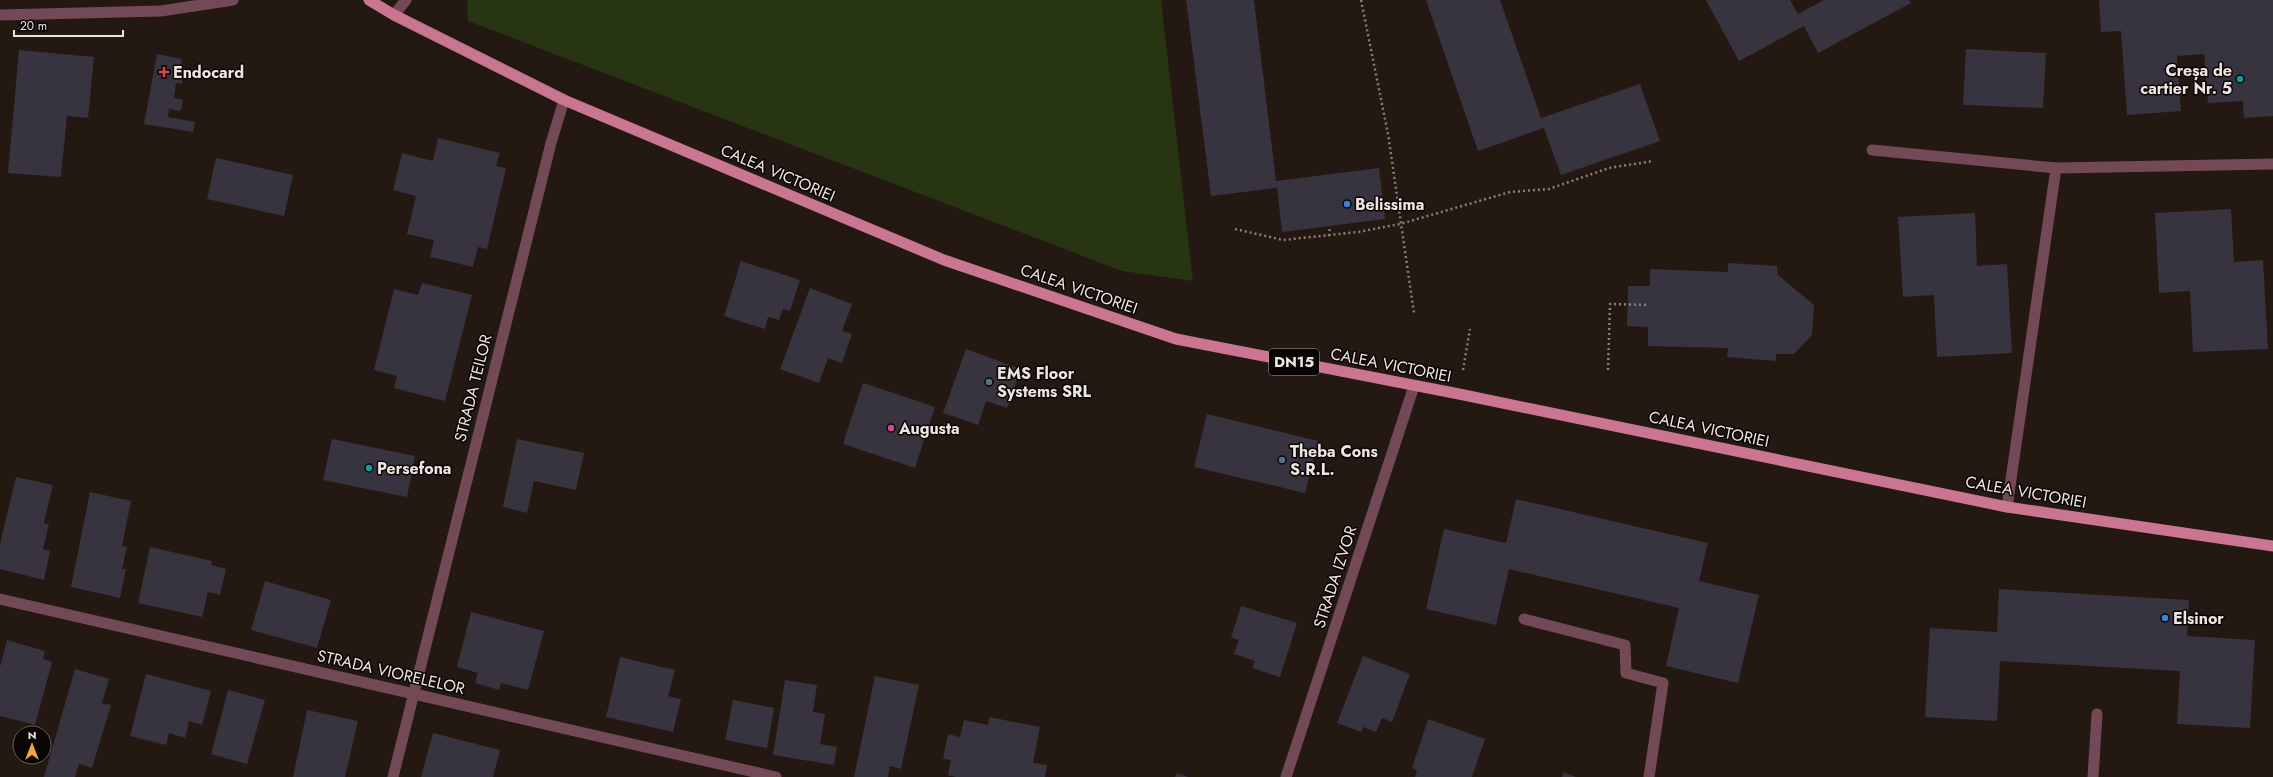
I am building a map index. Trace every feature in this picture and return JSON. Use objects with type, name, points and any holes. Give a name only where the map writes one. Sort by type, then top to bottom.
[{"type":"main road","name":"CALEA VICTORIEI","points":[[369,0],[394,15],[564,100],[944,260],[1161,334],[2007,507],[2273,546]]},
{"type":"street","points":[[0,15],[161,11],[233,0]]},
{"type":"street","points":[[394,15],[406,0]]},
{"type":"street","name":"STRADA TEILOR","points":[[393,777],[551,143],[564,100]]},
{"type":"street","points":[[1872,150],[2056,168],[2273,164]]},
{"type":"street","points":[[2007,507],[2056,168]]},
{"type":"street","name":"STRADA IZVOR","points":[[1286,777],[1414,386]]},
{"type":"street","name":"STRADA VIORELELOR","points":[[0,599],[776,777]]},
{"type":"street","points":[[1524,619],[1625,645],[1626,672],[1663,683],[1649,777]]},
{"type":"street","points":[[2093,777],[2097,714]]},
{"type":"path","points":[[1361,0],[1388,134],[1414,313]]},
{"type":"path","points":[[1235,229],[1283,240],[1329,236],[1400,224],[1510,192],[1549,189],[1609,168],[1653,161]]},
{"type":"path","points":[[1329,236],[1330,226]]},
{"type":"path","points":[[1608,370],[1610,304],[1649,305]]},
{"type":"path","points":[[1459,394],[1470,329]]},
{"type":"green space","points":[[467,0],[1161,0],[1193,281],[1122,271],[468,21]]},
{"type":"building","points":[[1186,0],[1254,0],[1276,181],[1379,168],[1385,219],[1282,232],[1277,188],[1211,196]]},
{"type":"building","points":[[1426,0],[1500,0],[1541,118],[1640,84],[1660,141],[1561,175],[1544,128],[1478,151]]},
{"type":"building","points":[[1706,0],[1790,0],[1798,14],[1824,0],[1909,0],[1911,3],[1818,53],[1804,26],[1739,61]]},
{"type":"building","name":"Creșa de cartier Nr. 5","points":[[2099,0],[2273,0],[2273,116],[2244,118],[2243,101],[2208,103],[2204,54],[2177,56],[2181,111],[2127,115],[2121,31],[2101,32]]},
{"type":"building","points":[[1966,49],[2046,53],[2043,108],[1963,105]]},
{"type":"building","points":[[19,50],[94,57],[88,118],[67,116],[61,177],[8,173]]},
{"type":"building","points":[[157,54],[182,59],[180,72],[184,73],[182,84],[176,83],[174,98],[183,100],[181,111],[169,109],[168,117],[195,122],[193,132],[144,124]]},
{"type":"building","points":[[438,138],[500,153],[496,166],[506,168],[487,249],[478,247],[473,267],[430,257],[434,240],[407,234],[416,196],[393,190],[402,153],[433,161]]},
{"type":"building","points":[[216,158],[293,175],[284,216],[207,199]]},
{"type":"building","points":[[2231,209],[2234,262],[2263,260],[2268,349],[2193,352],[2190,291],[2159,293],[2155,213]]},
{"type":"building","points":[[1975,213],[1977,266],[2007,264],[2012,353],[1937,357],[1934,295],[1903,297],[1898,217]]},
{"type":"building","points":[[741,261],[800,280],[790,311],[783,309],[779,320],[768,317],[765,329],[724,316]]},
{"type":"building","points":[[1728,263],[1777,266],[1778,275],[1814,305],[1812,335],[1794,354],[1776,354],[1776,361],[1727,357],[1728,348],[1648,346],[1648,327],[1627,326],[1628,286],[1650,286],[1650,269],[1728,272]]},
{"type":"building","points":[[422,283],[472,295],[445,401],[394,388],[397,376],[374,370],[394,289],[418,295]]},
{"type":"building","points":[[810,288],[852,304],[842,331],[852,334],[842,363],[828,358],[819,383],[780,369]]},
{"type":"building","points":[[966,349],[1021,369],[1007,408],[986,401],[978,425],[943,413]]},
{"type":"building","points":[[863,383],[935,407],[915,468],[843,444]]},
{"type":"building","points":[[1207,414],[1318,441],[1305,493],[1194,467]]},
{"type":"building","name":"Persefona","points":[[332,439],[415,456],[407,497],[323,480]]},
{"type":"building","points":[[517,439],[584,453],[576,490],[534,481],[527,513],[503,507]]},
{"type":"building","points":[[16,477],[53,485],[44,523],[49,524],[43,549],[50,551],[44,580],[0,569],[0,544]]},
{"type":"building","points":[[90,492],[131,501],[122,546],[127,547],[122,569],[126,569],[120,598],[71,587]]},
{"type":"building","points":[[1516,499],[1708,543],[1699,581],[1759,595],[1738,683],[1666,666],[1679,608],[1509,569],[1496,625],[1426,609],[1444,529],[1506,543]]},
{"type":"building","points":[[150,547],[212,561],[211,565],[226,569],[220,595],[208,592],[202,617],[138,603]]},
{"type":"building","points":[[265,581],[331,600],[317,648],[251,630]]},
{"type":"building","points":[[1999,589],[2189,600],[2187,636],[2255,640],[2250,728],[2177,724],[2180,671],[2000,661],[1997,721],[1925,717],[1930,628],[1997,632]]},
{"type":"building","points":[[1241,606],[1297,623],[1280,677],[1252,668],[1255,661],[1234,654],[1239,640],[1231,638]]},
{"type":"building","points":[[471,612],[544,631],[528,690],[501,683],[499,690],[475,683],[478,673],[457,667]]},
{"type":"building","points":[[7,640],[45,651],[43,659],[52,662],[35,725],[0,716],[0,667]]},
{"type":"building","points":[[1363,656],[1410,674],[1392,722],[1382,718],[1376,732],[1363,727],[1361,732],[1337,723]]},
{"type":"building","points":[[620,657],[675,670],[668,696],[681,699],[673,732],[606,717]]},
{"type":"building","points":[[75,669],[109,679],[102,703],[111,705],[92,768],[79,764],[75,777],[44,777],[47,765],[52,765],[52,749]]},
{"type":"building","points":[[146,674],[211,691],[202,725],[189,721],[185,738],[169,733],[166,745],[130,736]]},
{"type":"building","points":[[875,676],[919,685],[901,769],[890,766],[888,777],[854,777]]},
{"type":"building","points":[[785,680],[817,685],[813,712],[825,714],[820,744],[837,747],[834,765],[773,755]]},
{"type":"building","points":[[228,690],[265,700],[247,764],[211,754]]},
{"type":"building","points":[[733,700],[774,708],[767,748],[725,740]]},
{"type":"building","points":[[307,710],[358,721],[345,777],[293,777]]},
{"type":"building","points":[[989,717],[1040,727],[1033,763],[1047,765],[1045,777],[956,777],[948,775],[951,760],[943,759],[948,734],[960,737],[964,720],[988,725]]},
{"type":"building","points":[[1428,719],[1485,739],[1472,777],[1415,777],[1417,770],[1412,768]]},
{"type":"building","points":[[433,733],[500,750],[493,777],[421,777]]},
{"type":"building","points":[[1563,772],[1576,777],[1562,777]]},
{"type":"building","points":[[1177,773],[1188,777],[1175,777]]},
{"type":"place","name":"Endocard","points":[[164,72]]},
{"type":"place","name":"Creșa de cartier Nr. 5","points":[[2240,79]]},
{"type":"place","name":"Belissima","points":[[1347,204]]},
{"type":"place","name":"EMS Floor Systems SRL","points":[[989,382]]},
{"type":"place","name":"Augusta","points":[[891,428]]},
{"type":"place","name":"Theba Cons S.R.L.","points":[[1282,460]]},
{"type":"place","name":"Persefona","points":[[369,468]]},
{"type":"place","name":"Elsinor","points":[[2165,618]]}]
